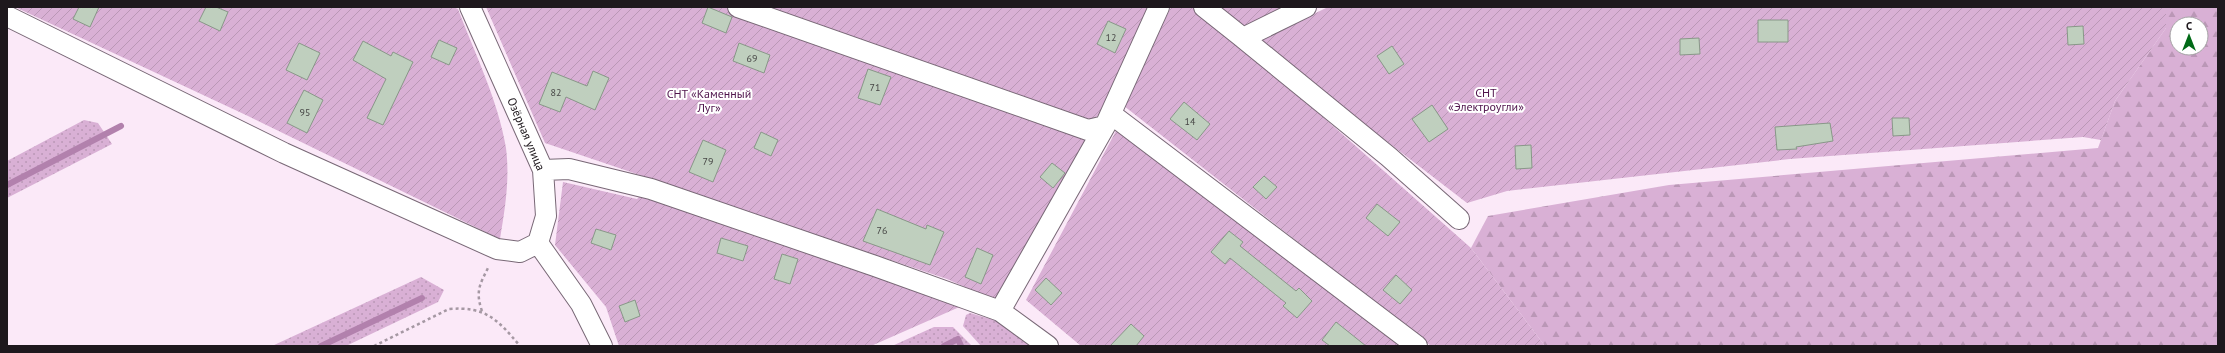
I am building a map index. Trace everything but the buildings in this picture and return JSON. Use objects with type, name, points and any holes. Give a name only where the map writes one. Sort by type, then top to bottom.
[{"type":"street","name":"Озёрная улица","points":[[470,7],[543,170],[546,216],[538,243]]},
{"type":"street","points":[[738,7],[1088,130],[1108,120]]},
{"type":"street","points":[[1000,311],[1108,120],[1159,7]]},
{"type":"street","points":[[1204,7],[1389,157],[1459,219]]},
{"type":"street","points":[[1242,38],[1306,7]]},
{"type":"street","points":[[7,16],[284,153],[498,249],[520,252],[538,243],[581,304],[602,346]]},
{"type":"street","points":[[1108,120],[1417,346]]},
{"type":"street","points":[[543,170],[569,169],[651,190],[1000,311],[1048,346]]},
{"type":"path","points":[[482,311],[478,300],[478,290],[498,249]]},
{"type":"path","points":[[374,346],[449,309],[460,308],[482,311],[502,324],[520,346]]},
{"type":"green space","points":[[15,7],[453,7],[458,9],[498,112],[506,148],[507,183],[500,239],[248,116]]},
{"type":"green space","name":"СНТ «Каменный Луг»","points":[[486,7],[725,7],[1087,138],[999,302],[947,279],[545,143]]},
{"type":"green space","points":[[766,7],[1148,7],[1101,113],[1092,120]]},
{"type":"green space","points":[[1171,7],[1194,7],[1247,50],[1471,248],[1545,346],[1431,346],[1124,106]]},
{"type":"green space","points":[[1217,7],[1287,7],[1241,29]]},
{"type":"green space","name":"СНТ «Электроугли»","points":[[1328,7],[2166,7],[2166,28],[2115,101],[2101,140],[2083,137],[1790,159],[1507,191],[1467,203],[1307,80],[1261,40]]},
{"type":"green space","points":[[2166,7],[2218,7],[2218,346],[1545,346],[1471,248],[1488,216],[1669,185],[2098,148],[2115,101],[2166,28]]},
{"type":"green space","points":[[84,120],[98,123],[112,144],[7,198],[7,161]]},
{"type":"green space","points":[[1117,129],[1404,346],[1081,346],[1026,300]]},
{"type":"green space","points":[[563,182],[637,199],[641,195],[964,305],[871,346],[619,346],[606,307],[555,245]]},
{"type":"green space","points":[[421,277],[444,290],[438,302],[346,346],[272,346]]},
{"type":"green space","points":[[970,313],[1011,325],[1037,346],[981,346],[963,326],[966,315]]},
{"type":"green space","points":[[934,327],[953,327],[972,346],[892,346]]},
{"type":"waterway","points":[[7,185],[121,126]]},
{"type":"waterway","points":[[321,346],[422,298]]},
{"type":"waterway","points":[[944,346],[958,339],[961,346]]}]
